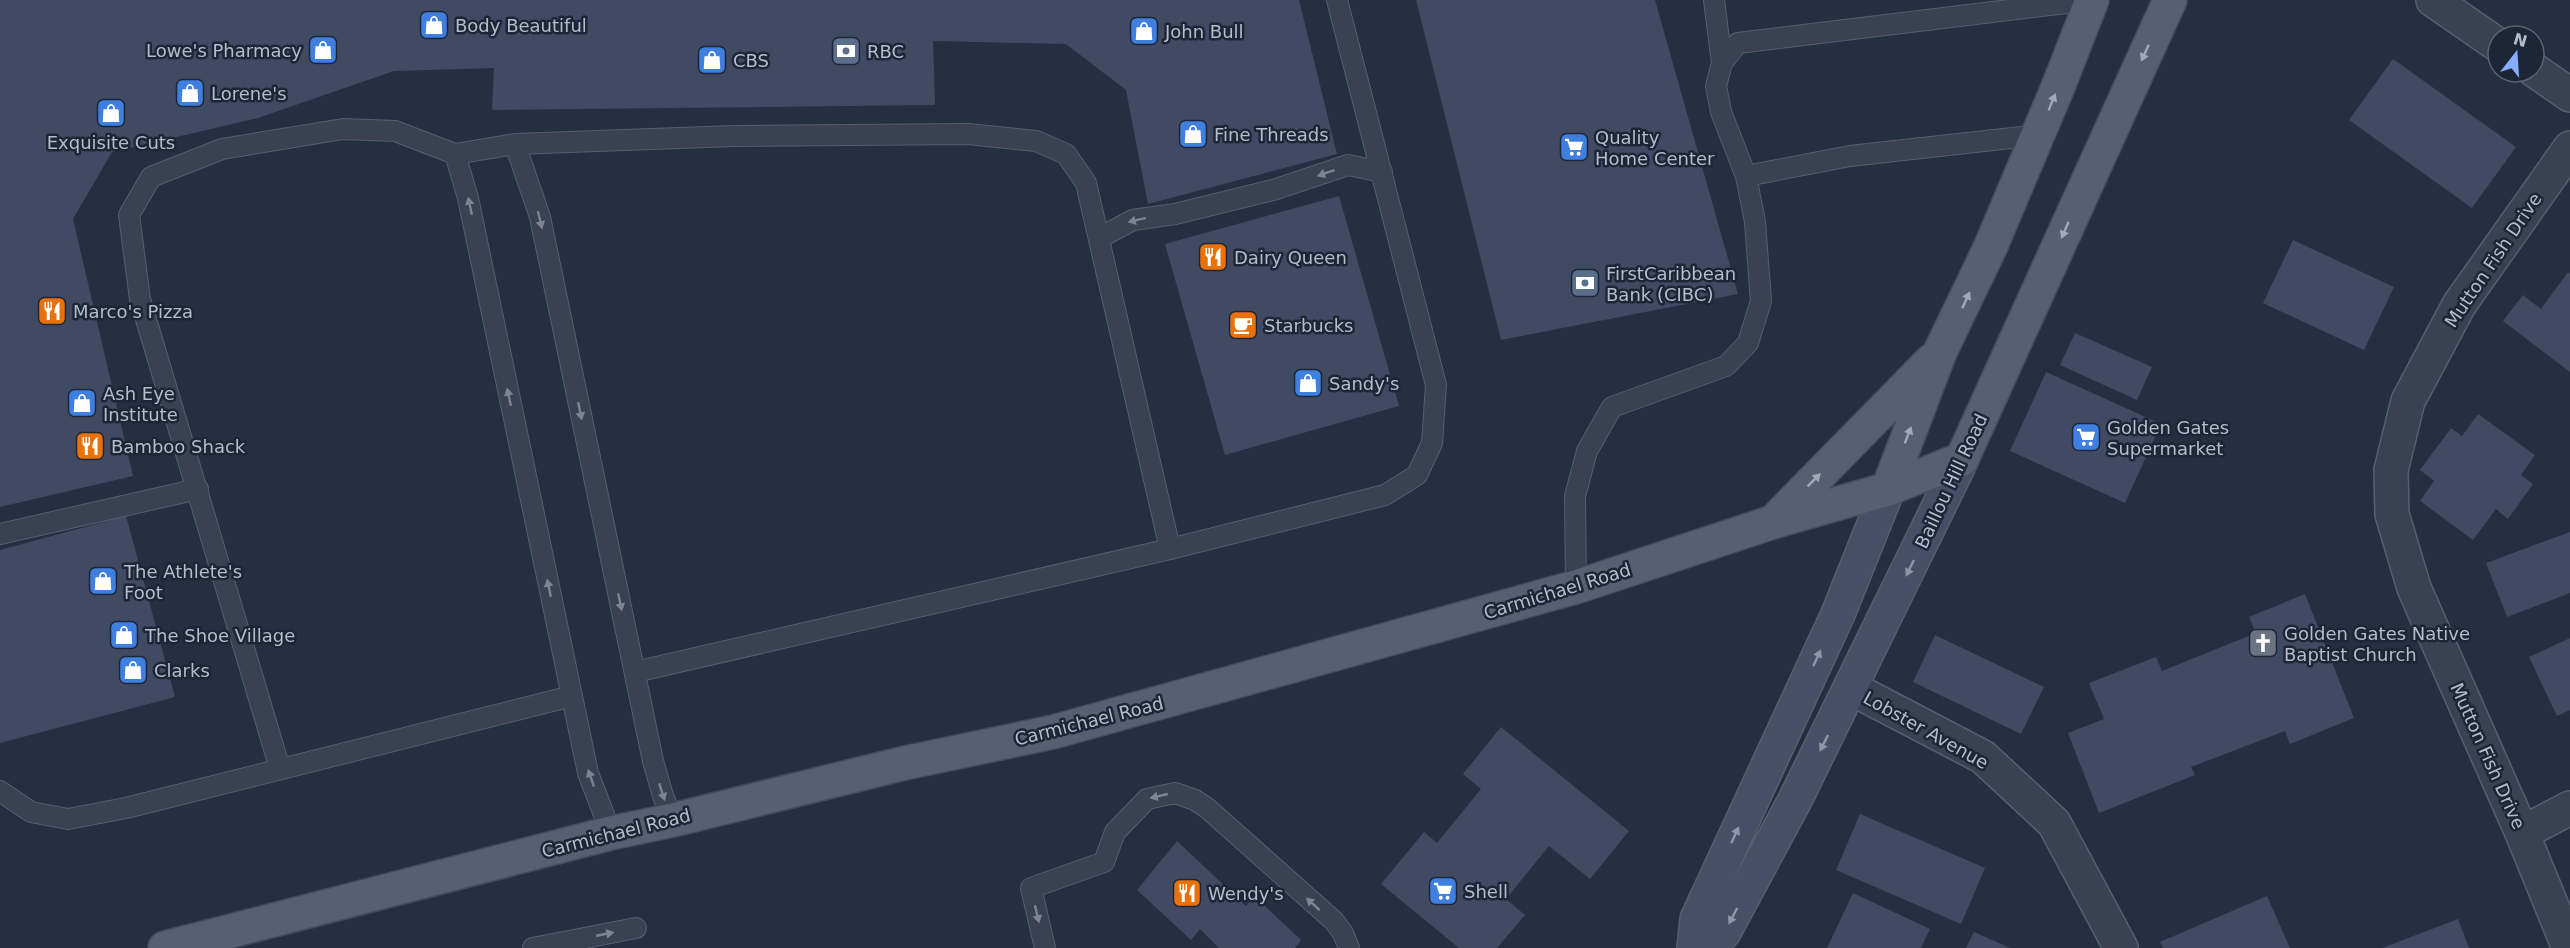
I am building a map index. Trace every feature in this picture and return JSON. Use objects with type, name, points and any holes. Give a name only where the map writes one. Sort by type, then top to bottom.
[{"type":"main road","points":[[1694,948],[1697,918],[1838,614],[1940,352],[1985,258],[2038,135],[2091,0]]},
{"type":"main road","name":"Baillou Hill Road","points":[[1706,948],[1724,932],[1795,800],[1851,688],[1962,459],[2170,0]]},
{"type":"main road","name":"Carmichael Road","points":[[165,948],[611,833],[905,763],[1053,732],[1576,587],[1773,522],[1940,352]]},
{"type":"main road","points":[[1773,522],[1888,489],[1962,459]]},
{"type":"street","points":[[2433,0],[2486,37]]},
{"type":"street","points":[[2546,75],[2567,84]]},
{"type":"street","name":"Mutton Fish Drive","points":[[2569,948],[2522,833],[2414,588],[2392,514],[2391,470],[2408,401],[2459,305],[2570,148]]},
{"type":"street","name":"Lobster Avenue","points":[[1851,688],[1983,757],[2054,823],[2121,948]]},
{"type":"street","points":[[2522,833],[2570,808]]},
{"type":"lane","points":[[635,672],[1170,549],[1385,495],[1417,475],[1432,443],[1436,385],[1337,0]]},
{"type":"lane","points":[[1576,587],[1575,496],[1587,451],[1612,407],[1726,366],[1748,343],[1761,301],[1755,222],[1746,177],[1722,112],[1716,86],[1722,63],[1714,0]]},
{"type":"lane","points":[[1722,63],[1738,43],[2091,0]]},
{"type":"lane","points":[[280,769],[140,299],[129,215],[151,177],[222,149],[344,129],[394,131],[455,154],[515,144],[852,134],[968,134],[1036,141],[1066,154],[1086,183],[1170,549]]},
{"type":"lane","points":[[1746,177],[1850,156],[2038,135]]},
{"type":"lane","points":[[515,144],[540,217],[653,761],[673,820]]},
{"type":"lane","points":[[455,154],[468,198],[588,773],[611,833]]},
{"type":"lane","points":[[1098,238],[1132,220],[1175,214],[1273,190],[1348,165],[1382,172]]},
{"type":"lane","points":[[0,534],[198,489]]},
{"type":"lane","points":[[0,791],[31,812],[68,819],[126,808],[572,696]]},
{"type":"lane","points":[[1045,948],[1031,888],[1104,862],[1115,832],[1147,799],[1175,793],[1207,808],[1334,921],[1343,933],[1348,948]]},
{"type":"lane","points":[[533,948],[636,928]]},
{"type":"building","points":[[0,0],[1299,0],[1337,154],[1148,204],[1126,90],[1066,44],[933,41],[935,105],[492,110],[494,68],[394,71],[258,118],[112,152],[73,219],[133,476],[0,507]]},
{"type":"building","name":"Quality Home Center","points":[[1416,0],[1655,0],[1738,294],[1501,340]]},
{"type":"building","points":[[2393,59],[2516,147],[2472,208],[2349,120]]},
{"type":"building","points":[[1339,196],[1399,406],[1225,455],[1165,244]]},
{"type":"building","points":[[2293,240],[2394,287],[2364,350],[2263,303]]},
{"type":"building","points":[[2568,272],[2570,274],[2570,372],[2503,321],[2523,295],[2541,309]]},
{"type":"building","points":[[2075,333],[2152,367],[2137,400],[2060,365]]},
{"type":"building","name":"Golden Gates Supermarket","points":[[2046,372],[2161,424],[2125,503],[2010,451]]},
{"type":"building","points":[[2478,414],[2535,455],[2521,475],[2533,484],[2508,519],[2496,509],[2473,540],[2420,501],[2434,481],[2420,470],[2451,428],[2462,436]]},
{"type":"building","points":[[126,516],[175,697],[0,743],[0,550]]},
{"type":"building","points":[[2570,532],[2570,593],[2507,617],[2486,563]]},
{"type":"building","points":[[2305,594],[2354,718],[2290,744],[2285,731],[2191,767],[2195,775],[2099,813],[2068,733],[2104,719],[2089,683],[2156,657],[2162,671],[2256,633],[2249,617]]},
{"type":"building","points":[[1935,635],[2044,687],[2021,734],[1913,682]]},
{"type":"building","points":[[2570,638],[2570,710],[2557,716],[2529,657]]},
{"type":"building","name":"Shell","points":[[1501,727],[1629,831],[1590,879],[1549,846],[1506,899],[1525,915],[1497,948],[1459,948],[1381,884],[1424,832],[1437,843],[1481,789],[1463,774]]},
{"type":"building","points":[[1860,814],[1985,868],[1961,924],[1836,870]]},
{"type":"building","name":"Wendy's","points":[[1177,841],[1246,906],[1254,896],[1301,940],[1295,948],[1219,948],[1200,929],[1191,940],[1137,890]]},
{"type":"building","points":[[1853,893],[1930,929],[1921,948],[1827,948]]},
{"type":"building","points":[[2267,896],[2290,948],[2163,948],[2160,942]]},
{"type":"building","points":[[2458,919],[2469,948],[2382,948]]},
{"type":"building","points":[[1974,932],[2010,948],[1966,948]]},
{"type":"place","name":"Body Beautiful","points":[[434,25]]},
{"type":"place","name":"John Bull","points":[[1144,31]]},
{"type":"place","name":"Lowe's Pharmacy","points":[[323,50]]},
{"type":"place","name":"RBC","points":[[846,51]]},
{"type":"place","name":"CBS","points":[[712,60]]},
{"type":"place","name":"Lorene's","points":[[190,93]]},
{"type":"place","name":"Exquisite Cuts","points":[[111,113]]},
{"type":"place","name":"Fine Threads","points":[[1193,134]]},
{"type":"place","name":"Quality Home Center","points":[[1574,147]]},
{"type":"place","name":"Dairy Queen","points":[[1213,257]]},
{"type":"place","name":"FirstCaribbean Bank (CIBC)","points":[[1585,283]]},
{"type":"place","name":"Marco's Pizza","points":[[52,311]]},
{"type":"place","name":"Starbucks","points":[[1243,325]]},
{"type":"place","name":"Sandy's","points":[[1308,383]]},
{"type":"place","name":"Ash Eye Institute","points":[[82,403]]},
{"type":"place","name":"Golden Gates Supermarket","points":[[2086,437]]},
{"type":"place","name":"Bamboo Shack","points":[[90,446]]},
{"type":"place","name":"The Athlete's Foot","points":[[103,581]]},
{"type":"place","name":"The Shoe Village","points":[[124,635]]},
{"type":"place","name":"Golden Gates Native Baptist Church","points":[[2263,643]]},
{"type":"place","name":"Clarks","points":[[133,670]]},
{"type":"place","name":"Shell","points":[[1443,891]]},
{"type":"place","name":"Wendy's","points":[[1187,893]]}]
